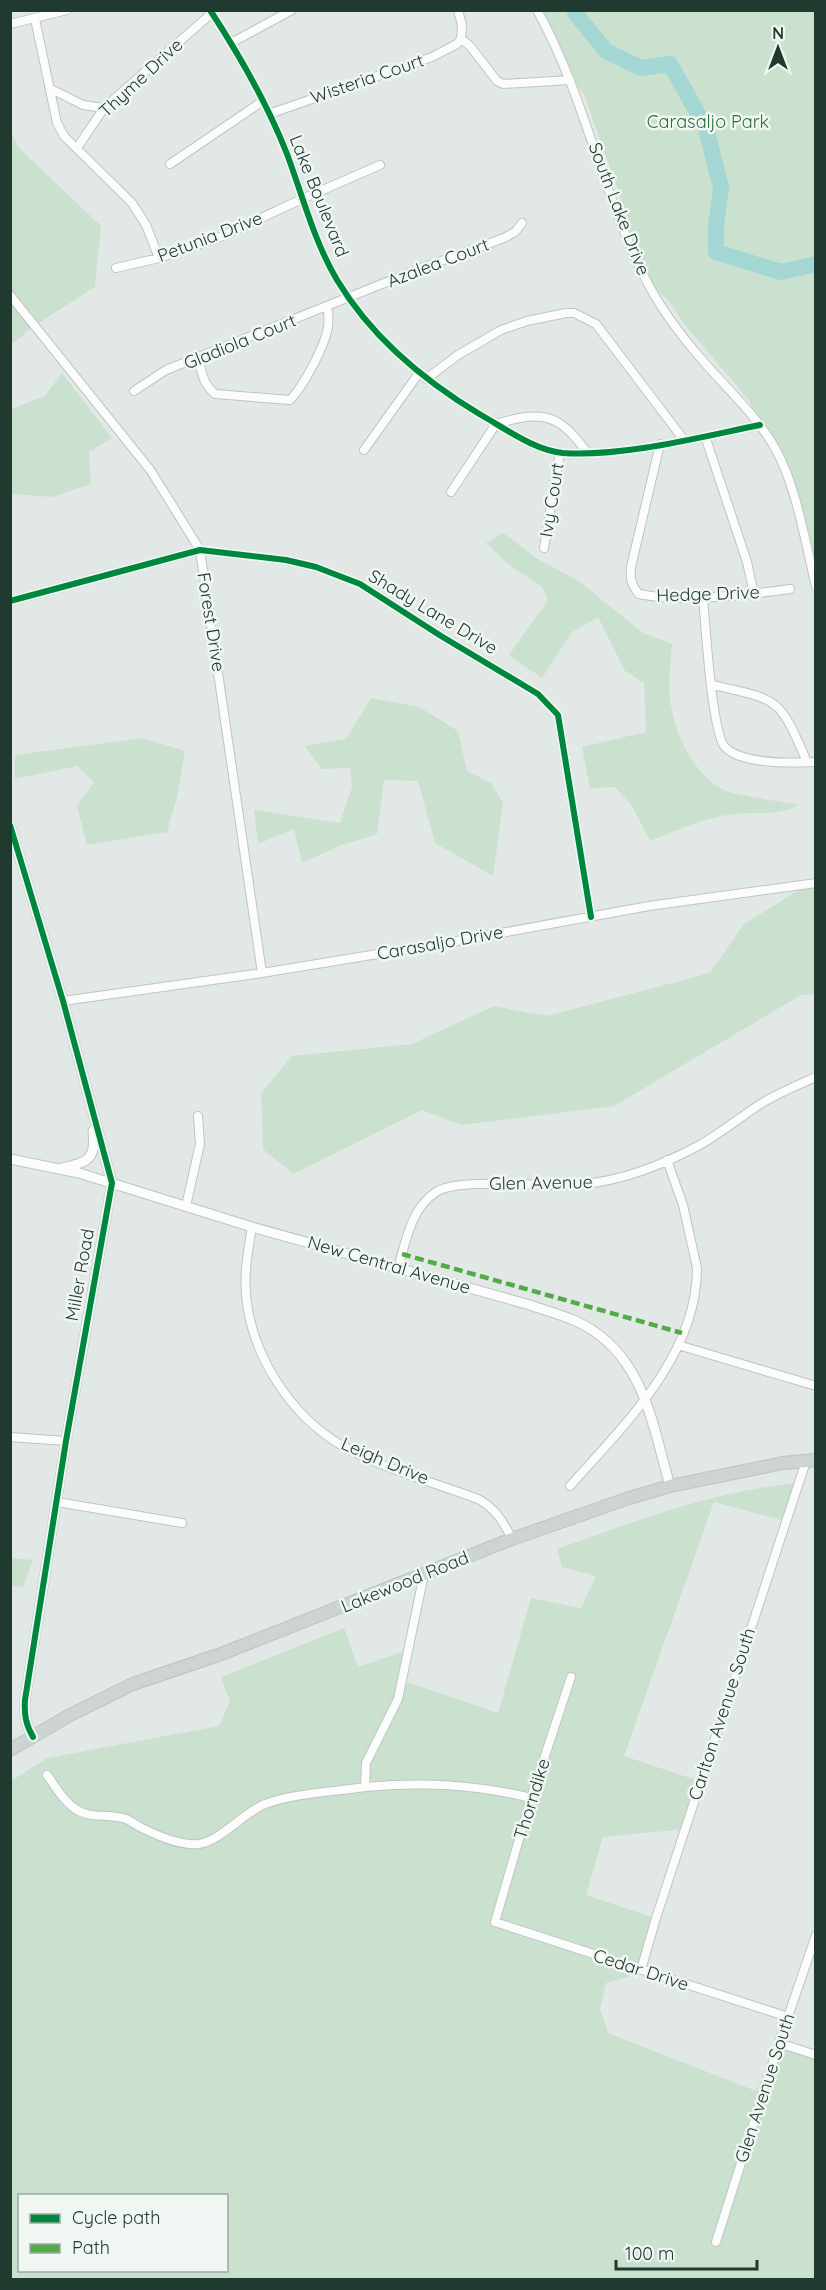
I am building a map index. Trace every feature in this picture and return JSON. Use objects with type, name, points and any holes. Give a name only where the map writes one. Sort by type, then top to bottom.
[{"type":"main road","name":"Lakewood Road","points":[[10,1750],[70,1715],[133,1684],[220,1654],[512,1539],[670,1486],[783,1463],[811,1460]]},
{"type":"street","points":[[10,24],[67,10]]},
{"type":"street","points":[[231,43],[292,10]]},
{"type":"street","points":[[458,10],[462,25],[461,39],[470,46],[497,81],[502,84],[570,80]]},
{"type":"street","name":"South Lake Drive","points":[[537,10],[553,39],[570,80],[624,232],[645,279],[680,331],[760,425],[776,450],[788,475],[816,586]]},
{"type":"street","name":"Lake Boulevard","points":[[211,12],[263,101],[316,240],[337,280],[393,350],[422,376],[496,424],[542,447],[560,452],[588,454],[684,440],[760,425]]},
{"type":"street","name":"Thyme Drive","points":[[77,148],[104,108],[211,12]]},
{"type":"street","points":[[35,19],[57,123],[64,136],[132,203],[146,225],[159,258]]},
{"type":"street","name":"Wisteria Court","points":[[269,114],[432,57],[457,44],[461,39]]},
{"type":"street","points":[[51,89],[83,105],[104,108]]},
{"type":"street","points":[[170,164],[263,101]]},
{"type":"street","name":"Petunia Drive","points":[[116,268],[159,258],[218,238],[380,165]]},
{"type":"street","name":"Azalea Court","points":[[350,298],[422,268],[504,238],[515,232],[522,223]]},
{"type":"street","name":"Forest Drive","points":[[10,295],[151,471],[200,549],[262,973]]},
{"type":"street","name":"Gladiola Court","points":[[134,391],[166,370],[350,298]]},
{"type":"street","points":[[198,358],[207,388],[215,394],[290,400],[297,393],[324,340],[328,326],[328,307]]},
{"type":"street","points":[[364,450],[422,376],[501,330],[527,321],[566,313],[574,313],[596,324],[684,440]]},
{"type":"street","points":[[451,492],[496,424],[524,416],[551,418],[576,437],[588,454]]},
{"type":"street","points":[[705,436],[747,562],[754,594]]},
{"type":"street","name":"Hedge Drive","points":[[660,444],[631,567],[630,578],[633,588],[639,594],[666,598],[754,594],[790,589]]},
{"type":"street","name":"Ivy Court","points":[[544,548],[560,452]]},
{"type":"street","name":"Shady Lane Drive","points":[[10,601],[200,549],[286,560],[331,571],[360,584],[538,694],[553,708],[561,723],[591,917]]},
{"type":"street","points":[[703,596],[713,704],[725,747],[749,758],[790,763],[811,762],[789,720],[775,703],[760,696],[712,685]]},
{"type":"street","name":"Miller Road","points":[[10,825],[63,1001],[112,1183],[66,1441],[25,1700],[26,1726],[33,1737]]},
{"type":"street","name":"Carasaljo Drive","points":[[63,1001],[262,973],[649,906],[816,883]]},
{"type":"street","name":"Glen Avenue","points":[[398,1268],[411,1224],[419,1209],[434,1193],[450,1186],[584,1185],[612,1180],[699,1146],[764,1102],[816,1077]]},
{"type":"street","points":[[60,1168],[81,1163],[90,1158],[95,1149],[92,1107]]},
{"type":"street","points":[[186,1206],[200,1144],[198,1116]]},
{"type":"street","name":"New Central Avenue","points":[[10,1159],[60,1168],[252,1227],[530,1305],[571,1319],[594,1331],[613,1347],[636,1378],[645,1400],[670,1486]]},
{"type":"street","points":[[570,1485],[656,1387],[678,1345],[689,1317],[697,1268],[683,1205],[666,1160]]},
{"type":"street","name":"Leigh Drive","points":[[252,1227],[245,1272],[248,1314],[266,1362],[291,1401],[311,1422],[340,1445],[368,1458],[478,1498],[490,1505],[505,1524],[512,1539]]},
{"type":"street","points":[[678,1345],[816,1386]]},
{"type":"street","points":[[10,1437],[66,1441]]},
{"type":"street","name":"Carlton Avenue South","points":[[641,1970],[699,1785],[811,1460]]},
{"type":"street","points":[[57,1502],[182,1523]]},
{"type":"street","points":[[365,1787],[366,1763],[398,1699],[424,1574]]},
{"type":"street","name":"Thorndike","points":[[495,1922],[531,1798],[571,1677]]},
{"type":"street","points":[[47,1775],[64,1798],[84,1814],[127,1819],[142,1828],[173,1840],[192,1844],[208,1842],[240,1818],[264,1804],[282,1799],[365,1787],[411,1783],[461,1786],[494,1789],[531,1798]]},
{"type":"street","name":"Cedar Drive","points":[[495,1922],[788,2017]]},
{"type":"street","name":"Glen Avenue South","points":[[716,2242],[816,1935]]},
{"type":"street","points":[[779,2043],[816,2055]]},
{"type":"green space","name":"Carasaljo Park","points":[[537,11],[815,11],[815,586],[789,481],[748,399],[685,325],[669,301],[647,282],[633,252],[629,222],[584,94],[570,80]]},
{"type":"green space","points":[[10,131],[20,149],[101,226],[95,287],[34,326],[11,345]]},
{"type":"green space","points":[[62,373],[112,438],[89,452],[91,484],[52,497],[11,494],[11,409],[45,396]]},
{"type":"green space","points":[[503,533],[536,558],[580,582],[643,633],[672,644],[669,686],[677,730],[691,758],[710,781],[728,792],[799,805],[782,811],[713,818],[650,841],[632,806],[615,787],[590,788],[582,747],[646,732],[644,683],[625,671],[598,617],[571,633],[542,678],[509,655],[548,600],[542,587],[508,564],[486,543]]},
{"type":"green space","points":[[371,698],[419,707],[458,731],[467,771],[491,783],[503,803],[493,876],[435,843],[418,781],[384,780],[377,834],[339,846],[302,863],[294,829],[258,844],[254,810],[340,823],[352,787],[350,768],[322,769],[304,746],[346,739]]},
{"type":"green space","points":[[143,738],[185,751],[177,797],[167,832],[87,845],[77,806],[94,782],[77,766],[15,779],[15,755]]},
{"type":"green space","points":[[815,886],[815,994],[801,995],[614,1106],[461,1125],[422,1110],[293,1174],[263,1149],[261,1093],[292,1056],[412,1044],[494,1006],[547,1016],[710,973],[744,924],[802,888]]},
{"type":"green space","points":[[797,1483],[785,1521],[714,1502],[624,1756],[702,1782],[686,1829],[603,1837],[586,1895],[658,1919],[641,1973],[606,1983],[600,2009],[608,2033],[756,2091],[778,2043],[815,2055],[815,2279],[11,2280],[11,1781],[47,1758],[219,1726],[230,1701],[221,1677],[344,1628],[358,1667],[413,1648],[404,1681],[498,1713],[531,1598],[581,1608],[596,1576],[562,1567],[557,1549],[676,1508],[736,1493]]},
{"type":"green space","points":[[11,1558],[33,1560],[23,1587],[11,1586]]},
{"type":"waterway","points":[[575,10],[575,13],[606,51],[641,68],[670,64],[706,128],[721,188],[716,226],[716,252],[781,272],[816,264]]},
{"type":"marked path","points":[[402,1254],[682,1333]]},
{"type":"cycle path","points":[[210,10],[271,116],[315,234],[337,280],[366,321],[401,356],[439,388],[521,438],[541,448],[563,453],[636,449],[760,425]]},
{"type":"cycle path","points":[[10,601],[200,550],[286,560],[316,567],[360,584],[538,694],[558,715],[591,917]]},
{"type":"cycle path","points":[[10,825],[63,1001],[112,1183],[66,1441],[25,1700],[26,1720],[33,1737]]}]
